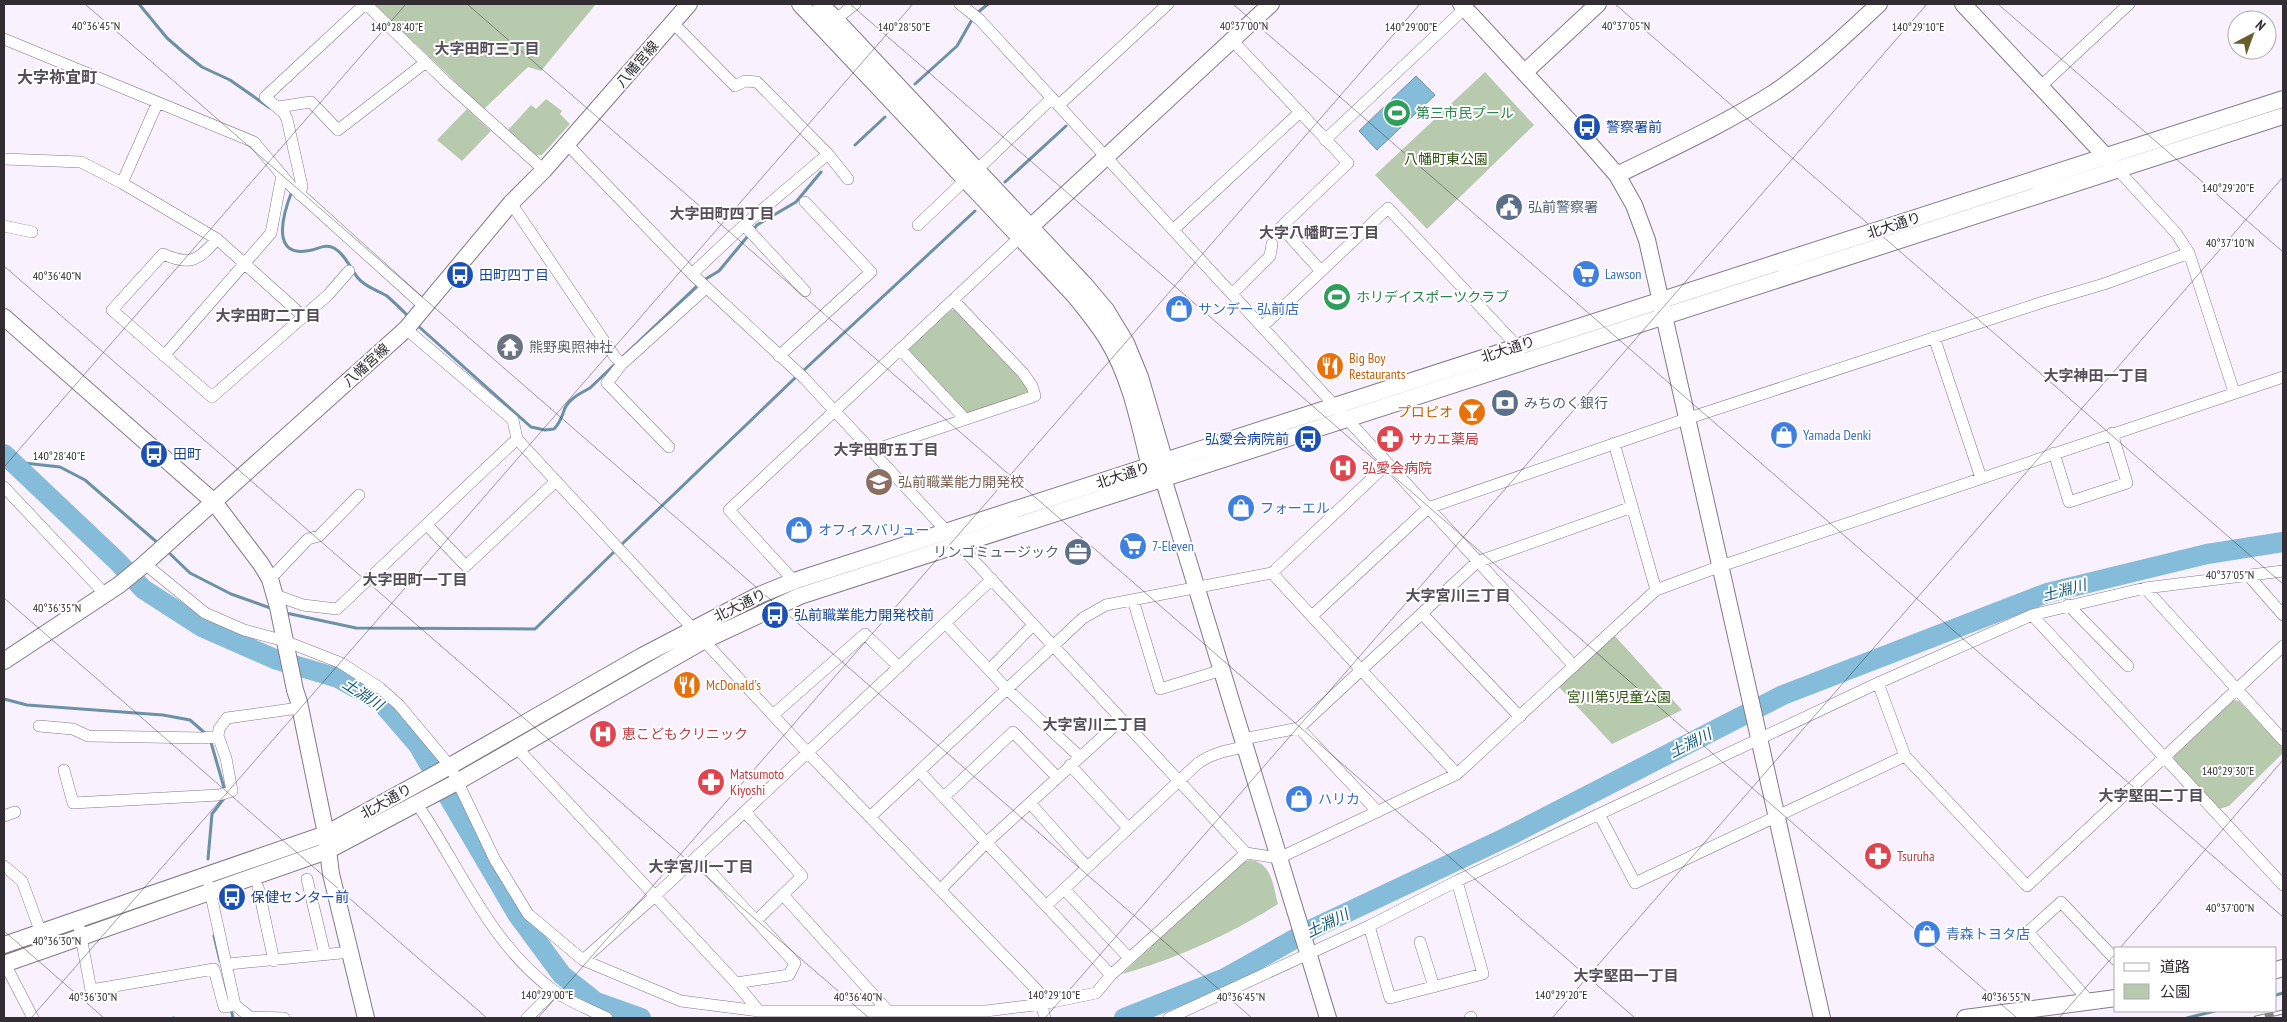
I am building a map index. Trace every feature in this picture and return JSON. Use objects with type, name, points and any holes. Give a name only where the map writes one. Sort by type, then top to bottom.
[{"type":"street","points":[[296,191],[302,186],[287,119],[278,107],[265,97],[366,4],[544,170]]},
{"type":"street","name":"八幡宮線","points":[[4,661],[119,585],[143,566],[414,320],[511,203],[568,144],[690,4]]},
{"type":"street","points":[[800,4],[971,175],[1031,227],[1100,304],[1126,343],[1140,377],[1159,469]]},
{"type":"street","points":[[821,4],[971,175],[1019,238],[1075,296],[1108,340],[1130,390],[1159,469],[1328,1018]]},
{"type":"street","points":[[836,20],[855,4]]},
{"type":"street","points":[[960,4],[980,20],[1574,666]]},
{"type":"street","points":[[918,225],[971,175],[1168,4]]},
{"type":"street","points":[[794,581],[729,510],[1271,4]]},
{"type":"street","points":[[1525,72],[1598,4]]},
{"type":"street","points":[[1617,176],[1746,110],[1776,91],[1817,61],[1879,4]]},
{"type":"street","points":[[1964,4],[2176,233],[2190,253],[2234,392]]},
{"type":"street","points":[[2040,87],[2129,4]]},
{"type":"street","points":[[1325,140],[1463,6],[1525,72],[1617,176],[1634,205],[1648,240],[1822,1018]]},
{"type":"street","points":[[673,23],[735,86],[745,81],[757,82],[828,154],[848,179]]},
{"type":"street","points":[[4,39],[157,104],[254,142],[296,191],[414,320],[513,420],[517,439],[808,753],[1038,991],[1044,1011]]},
{"type":"street","points":[[1232,40],[1348,163],[1281,226],[1321,272]]},
{"type":"street","points":[[278,107],[311,102],[338,130],[426,62]]},
{"type":"street","name":"北大通り","points":[[4,945],[326,834],[447,768],[642,656],[698,635],[757,596],[794,581],[946,531],[1159,469],[1333,406],[1517,346],[1663,308],[2105,156],[2283,99]]},
{"type":"street","points":[[122,183],[157,104]]},
{"type":"street","points":[[1173,230],[1299,113]]},
{"type":"street","points":[[33,1018],[4,964],[327,851],[419,803],[517,748],[698,635],[800,596],[959,544],[1159,469],[1345,419],[1663,308],[2118,170],[2283,116]]},
{"type":"street","points":[[568,144],[700,282],[804,378],[1246,853],[1279,858],[1458,774],[1656,590],[1721,566],[2112,433],[2283,377]]},
{"type":"street","points":[[669,447],[607,383],[619,361],[700,282],[744,225],[828,154]]},
{"type":"street","points":[[4,159],[81,162],[122,183],[217,239],[304,316]]},
{"type":"street","points":[[164,356],[271,233],[282,175]]},
{"type":"street","points":[[780,356],[871,272],[805,202]]},
{"type":"street","points":[[511,203],[619,361]]},
{"type":"street","points":[[1262,327],[1388,208],[1517,346]]},
{"type":"street","points":[[744,225],[805,291]]},
{"type":"street","points":[[4,226],[32,232]]},
{"type":"street","points":[[217,239],[197,259],[187,262],[163,254],[112,310],[212,397],[328,295],[349,271]]},
{"type":"street","points":[[1232,294],[1270,256],[1272,244]]},
{"type":"street","points":[[1312,616],[1428,508],[1614,443],[1934,337],[2104,284],[2190,253]]},
{"type":"street","points":[[871,451],[1035,396],[1032,386],[1023,372],[953,300]]},
{"type":"street","points":[[4,317],[214,502],[261,564],[270,579],[295,690],[300,702],[299,708],[326,834],[327,851],[366,1018]]},
{"type":"street","points":[[1934,337],[1981,478]]},
{"type":"street","points":[[900,349],[965,419]]},
{"type":"street","points":[[2054,453],[2069,502],[2127,483],[2112,433]]},
{"type":"street","points":[[276,602],[337,609],[517,439]]},
{"type":"street","points":[[1614,443],[1656,590]]},
{"type":"street","points":[[870,817],[1083,618],[1106,605],[1272,573],[1387,464]]},
{"type":"street","points":[[427,525],[466,566],[556,481]]},
{"type":"street","points":[[4,487],[105,594]]},
{"type":"street","points":[[270,579],[308,539],[319,536],[359,495]]},
{"type":"street","points":[[1046,906],[1178,781],[1206,757],[1244,743],[1299,728],[1478,562],[1632,507]]},
{"type":"street","points":[[143,566],[205,612],[244,630],[284,638],[341,663],[380,688],[399,705],[447,768],[495,860],[528,914],[583,960],[681,1002],[759,1011],[1044,1011],[1096,993],[1129,958],[1246,853]]},
{"type":"street","points":[[1168,1018],[1308,952],[1369,926],[1457,881],[1759,737],[2032,615],[2145,588],[2283,571]]},
{"type":"street","points":[[1272,573],[1458,774]]},
{"type":"street","points":[[2248,575],[2283,615]]},
{"type":"street","points":[[583,960],[697,857],[992,579]]},
{"type":"street","points":[[2145,588],[2283,740]]},
{"type":"street","points":[[1132,600],[1160,689],[1222,670]]},
{"type":"street","points":[[2068,605],[2128,666]]},
{"type":"street","points":[[1422,614],[1520,717]]},
{"type":"street","points":[[2032,615],[2283,885]]},
{"type":"street","points":[[945,623],[1006,688],[1080,757]]},
{"type":"street","points":[[988,670],[1033,625]]},
{"type":"street","points":[[773,715],[865,634],[898,668]]},
{"type":"street","points":[[1878,683],[1905,756],[2026,886],[2283,646]]},
{"type":"street","points":[[39,726],[73,729],[88,736],[211,737],[227,718],[299,708]]},
{"type":"street","points":[[940,890],[986,843],[1121,720]]},
{"type":"street","points":[[1299,728],[1378,812]]},
{"type":"street","points":[[944,797],[1013,732],[1057,778]]},
{"type":"street","points":[[64,770],[73,803],[219,794],[232,791],[226,758],[211,737]]},
{"type":"street","points":[[517,748],[736,983],[759,1011]]},
{"type":"street","points":[[1599,814],[1635,883],[1905,756]]},
{"type":"street","points":[[1070,765],[1128,828]]},
{"type":"street","points":[[919,770],[1111,975]]},
{"type":"street","points":[[419,803],[485,917],[515,956],[554,991],[607,1018]]},
{"type":"street","points":[[1030,803],[1088,867]]},
{"type":"street","points":[[745,812],[802,876],[756,921]]},
{"type":"street","points":[[697,857],[795,964],[789,975],[736,983]]},
{"type":"street","points":[[4,866],[22,881],[41,933]]},
{"type":"street","points":[[206,875],[228,964],[231,1006]]},
{"type":"street","points":[[307,879],[324,955]]},
{"type":"street","points":[[1369,926],[1390,998],[1483,974],[1457,881]]},
{"type":"street","points":[[258,887],[274,960]]},
{"type":"street","points":[[1064,889],[1129,958]]},
{"type":"street","points":[[783,894],[888,1011]]},
{"type":"street","points":[[2089,1001],[2028,932],[2061,902],[2114,958]]},
{"type":"street","points":[[78,921],[91,990],[214,969],[224,1008],[231,1006],[250,1018],[284,1018]]},
{"type":"street","points":[[1420,942],[1434,987]]},
{"type":"street","points":[[228,964],[351,952]]},
{"type":"street","points":[[527,1018],[554,991]]},
{"type":"street","points":[[1964,1018],[2114,998]]},
{"type":"green space","points":[[374,4],[596,4],[541,71],[528,67],[484,109]]},
{"type":"green space","name":"八幡町東公園","points":[[1485,72],[1534,125],[1427,229],[1375,175]]},
{"type":"green space","points":[[546,99],[562,111],[560,114],[570,124],[542,155],[535,155],[508,130],[531,105],[536,109]]},
{"type":"green space","points":[[467,109],[491,131],[462,161],[437,140]]},
{"type":"green space","points":[[951,310],[958,310],[1001,355],[1028,389],[1028,394],[969,413],[963,411],[909,354],[909,349]]},
{"type":"green space","name":"宮川第5児童公園","points":[[1614,635],[1682,710],[1612,744],[1558,686]]},
{"type":"green space","points":[[2233,700],[2239,701],[2282,747],[2283,753],[2229,806],[2219,809],[2174,762],[2174,756]]},
{"type":"green space","points":[[1250,860],[1263,865],[1267,870],[1273,883],[1278,904],[1243,925],[1203,945],[1161,962],[1122,974],[1241,863]]},
{"type":"water","name":"第三市民プール","points":[[1416,76],[1435,95],[1377,150],[1359,131]]},
{"type":"waterway","points":[[139,4],[167,38],[183,52],[202,67],[230,80],[270,108]]},
{"type":"waterway","points":[[977,13],[988,4]]},
{"type":"waterway","points":[[915,84],[957,46],[973,18]]},
{"type":"waterway","points":[[855,145],[885,117]]},
{"type":"waterway","points":[[1005,182],[1066,126]]},
{"type":"waterway","points":[[704,280],[719,271],[757,225],[796,202],[821,172]]},
{"type":"waterway","points":[[292,191],[285,211],[282,233],[284,242],[289,248],[298,251],[326,246],[334,248],[344,257],[361,281],[387,296],[409,317]]},
{"type":"waterway","points":[[804,370],[975,211]]},
{"type":"waterway","points":[[417,325],[531,427],[545,430],[554,429],[570,401],[590,388],[699,284]]},
{"type":"waterway","points":[[620,546],[795,378]]},
{"type":"waterway","name":"土淵川","points":[[4,454],[118,562],[143,589],[202,627],[277,660],[338,678],[381,702],[418,745],[517,914],[562,975],[596,1002],[641,1018]]},
{"type":"waterway","points":[[15,462],[60,467],[85,480],[159,544]]},
{"type":"waterway","name":"土淵川","points":[[1124,1018],[1225,978],[1314,928],[1507,837],[1783,695],[2047,593],[2207,554],[2283,542]]},
{"type":"waterway","points":[[166,550],[190,573],[231,594],[273,609]]},
{"type":"waterway","points":[[286,613],[356,628],[535,629],[616,550]]},
{"type":"waterway","points":[[4,699],[27,705],[163,715],[190,720],[206,734]]},
{"type":"waterway","points":[[210,739],[225,791]]},
{"type":"waterway","points":[[208,859],[212,814],[225,797]]},
{"type":"waterway","points":[[214,936],[220,961]]},
{"type":"waterway","points":[[2277,995],[2283,993]]},
{"type":"waterway","points":[[231,1009],[233,1018]]},
{"type":"waterway","points":[[2187,1018],[2211,1012]]},
{"type":"railway","points":[[2256,1018],[2283,1012]]},
{"type":"place","name":"第三市民プール","points":[[1397,113]]},
{"type":"place","name":"警察署前","points":[[1587,127]]},
{"type":"place","name":"弘前警察署","points":[[1509,207]]},
{"type":"place","name":"Lawson","points":[[1586,274]]},
{"type":"place","name":"田町四丁目","points":[[460,275]]},
{"type":"place","name":"ホリデイスポーツクラブ","points":[[1337,297]]},
{"type":"place","name":"サンデー 弘前店","points":[[1179,309]]},
{"type":"place","name":"熊野奥照神社","points":[[510,347]]},
{"type":"place","name":"Big Boy Restaurants","points":[[1330,366]]},
{"type":"place","name":"みちのく銀行","points":[[1505,403]]},
{"type":"place","name":"プロピオ","points":[[1472,412]]},
{"type":"place","name":"Yamada Denki","points":[[1784,435]]},
{"type":"place","name":"弘愛会病院前","points":[[1308,439]]},
{"type":"place","name":"サカエ薬局","points":[[1390,439]]},
{"type":"place","name":"田町","points":[[154,454]]},
{"type":"place","name":"弘愛会病院","points":[[1343,468]]},
{"type":"place","name":"弘前職業能力開発校","points":[[879,482]]},
{"type":"place","name":"フォーエル","points":[[1241,508]]},
{"type":"place","name":"オフィスバリュー","points":[[799,530]]},
{"type":"place","name":"7-Eleven","points":[[1133,546]]},
{"type":"place","name":"リンゴミュージック","points":[[1078,552]]},
{"type":"place","name":"弘前職業能力開発校前","points":[[775,615]]},
{"type":"place","name":"McDonald's","points":[[687,685]]},
{"type":"place","name":"恵こどもクリニック","points":[[603,734]]},
{"type":"place","name":"Matsumoto Kiyoshi","points":[[711,782]]},
{"type":"place","name":"ハリカ","points":[[1299,799]]},
{"type":"place","name":"Tsuruha","points":[[1878,856]]},
{"type":"place","name":"保健センター前","points":[[232,897]]},
{"type":"place","name":"青森トヨタ店","points":[[1927,934]]},
{"type":"district","name":"大字田町三丁目","points":[[487,48]]},
{"type":"district","name":"大字祢宜町","points":[[57,77]]},
{"type":"district","name":"大字田町四丁目","points":[[722,213]]},
{"type":"district","name":"大字八幡町三丁目","points":[[1319,232]]},
{"type":"district","name":"大字田町二丁目","points":[[268,315]]},
{"type":"district","name":"大字神田一丁目","points":[[2096,375]]},
{"type":"district","name":"大字田町五丁目","points":[[886,449]]},
{"type":"district","name":"大字田町一丁目","points":[[415,579]]},
{"type":"district","name":"大字宮川三丁目","points":[[1458,595]]},
{"type":"district","name":"大字宮川二丁目","points":[[1095,724]]},
{"type":"district","name":"大字堅田二丁目","points":[[2151,795]]},
{"type":"district","name":"大字宮川一丁目","points":[[701,866]]},
{"type":"district","name":"大字堅田一丁目","points":[[1626,975]]}]
